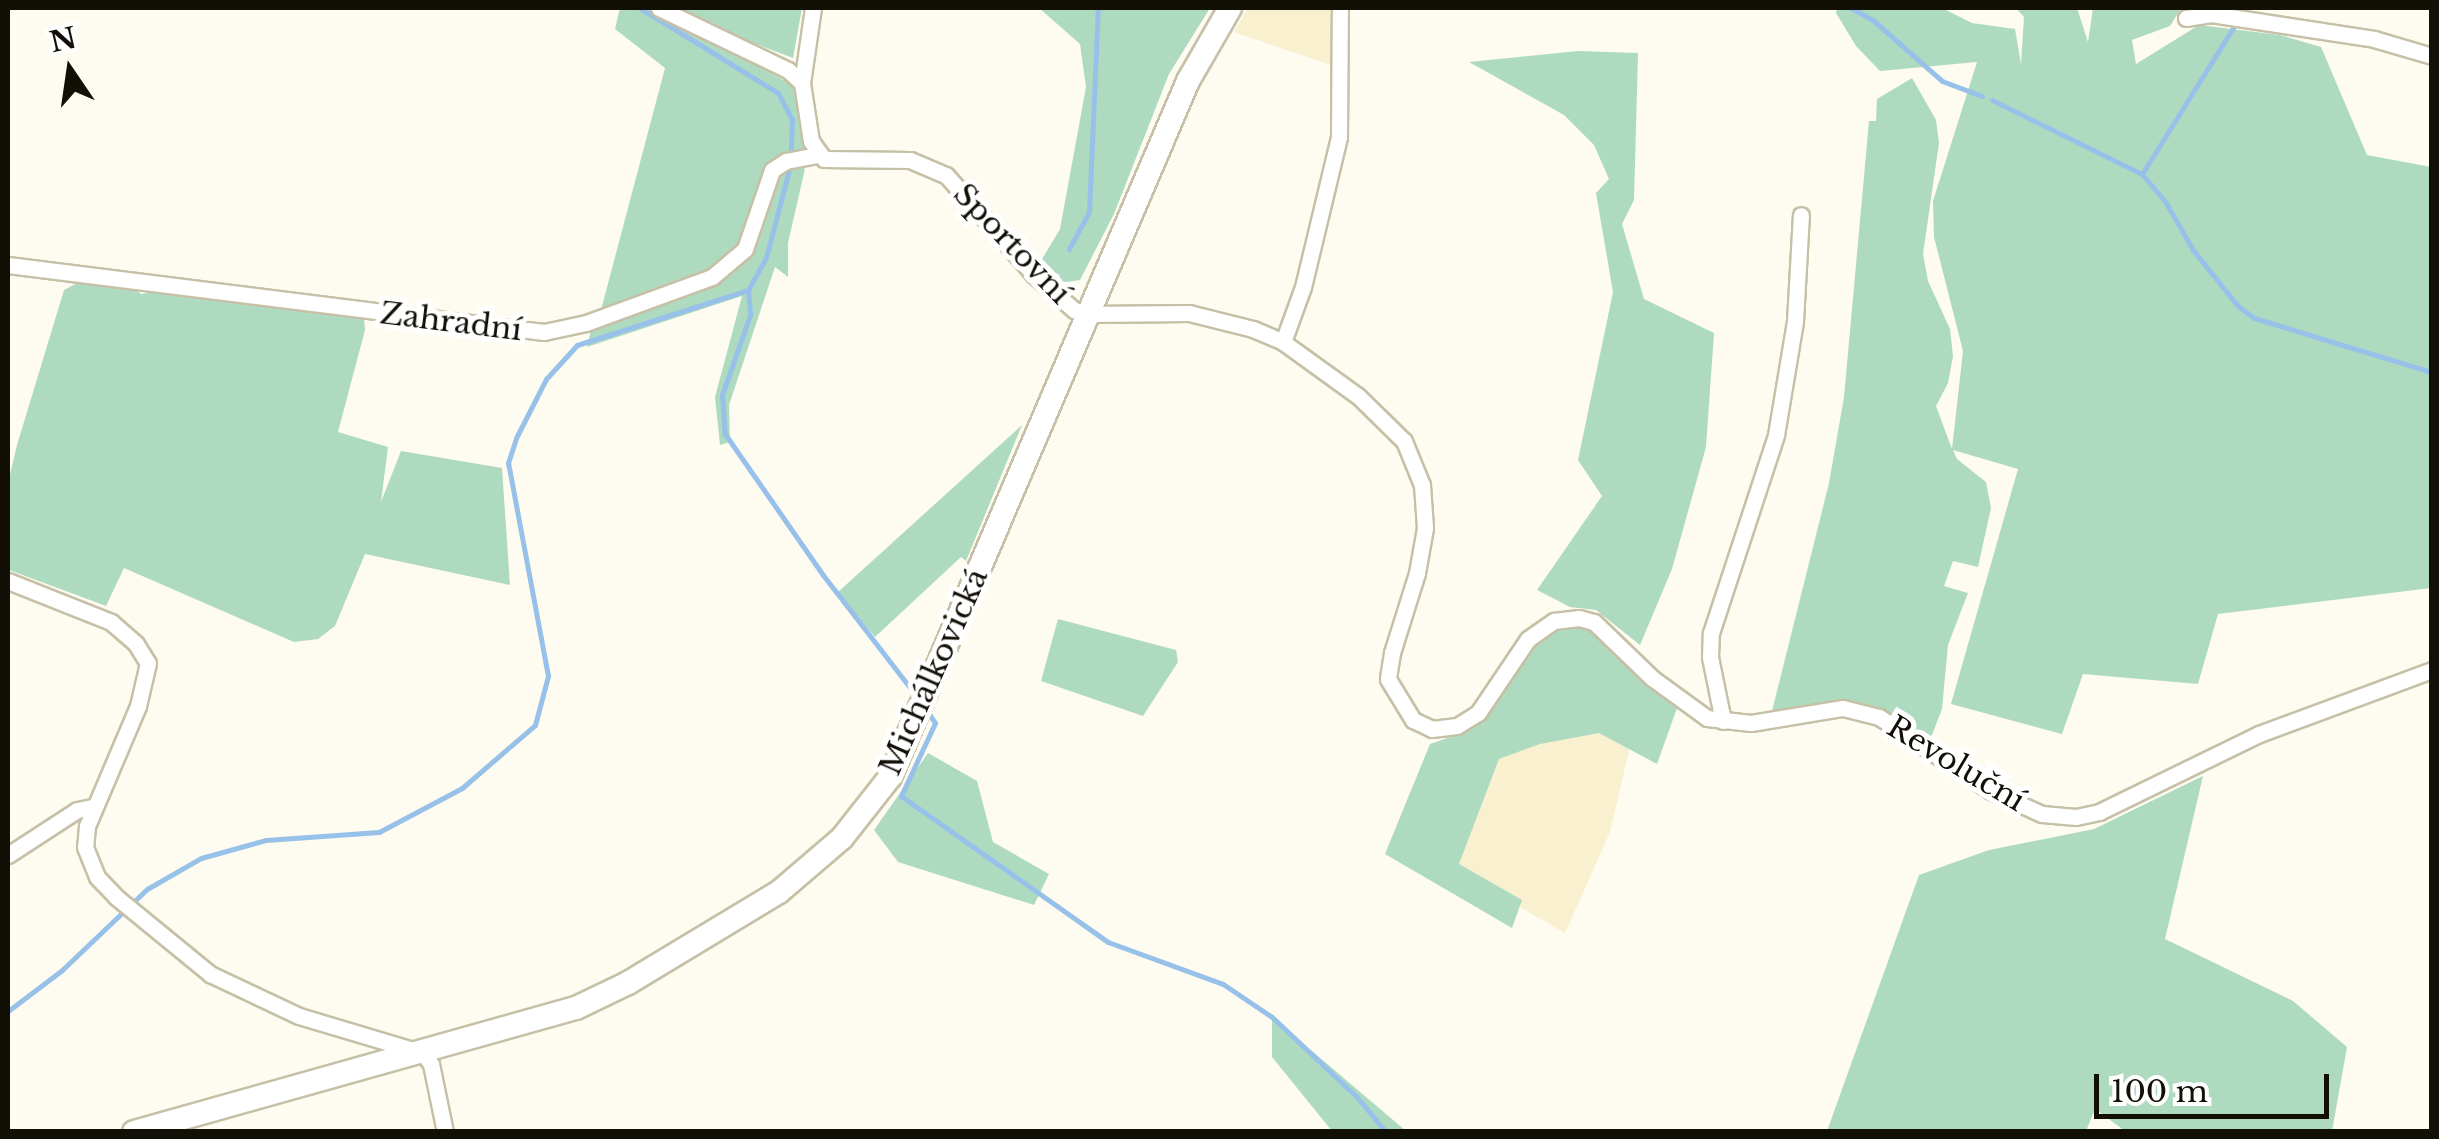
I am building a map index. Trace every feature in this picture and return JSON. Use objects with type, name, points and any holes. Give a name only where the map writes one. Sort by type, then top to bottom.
[{"type":"street","points":[[660,8],[788,70],[802,84]]},
{"type":"street","points":[[811,157],[802,84],[813,8]]},
{"type":"street","name":"Michálkovická","points":[[134,1132],[576,1008],[628,983],[779,892],[842,838],[890,776],[1188,81],[1230,8]]},
{"type":"street","points":[[1283,342],[1303,286],[1339,137],[1340,8]]},
{"type":"street","points":[[2186,18],[2210,14],[2374,40],[2432,56]]},
{"type":"street","name":"Sportovní","points":[[811,157],[910,160],[946,175],[1034,275],[1074,310],[1087,314]]},
{"type":"street","name":"Zahradní","points":[[8,265],[544,332],[586,324],[712,277],[731,264],[754,232],[767,178],[786,161],[811,157]]},
{"type":"street","points":[[1724,722],[1710,656],[1711,633],[1776,434],[1795,320],[1802,215]]},
{"type":"street","points":[[1087,314],[1189,312],[1283,342],[1358,396],[1404,440],[1422,484],[1425,528],[1418,573],[1388,679],[1413,720],[1432,730],[1457,726],[1493,697],[1528,639],[1554,620],[1579,618],[1594,622],[1689,708],[1724,722]]},
{"type":"street","points":[[8,581],[111,622],[136,644],[148,662],[138,706],[94,807],[86,847],[90,865],[116,898],[210,974],[255,997],[299,1016],[423,1053],[432,1064],[445,1132]]},
{"type":"street","name":"Revoluční","points":[[1724,722],[1750,723],[1843,708],[1879,717],[1990,791],[2042,814],[2076,817],[2099,812],[2259,734],[2432,670]]},
{"type":"street","points":[[8,855],[77,810],[94,807]]},
{"type":"shaded area","points":[[1248,8],[1333,8],[1331,65],[1234,32]]},
{"type":"shaded area","points":[[1634,729],[1610,832],[1565,933],[1443,863],[1451,750]]},
{"type":"green space","points":[[620,8],[652,8],[787,82],[797,92],[808,146],[763,170],[742,243],[707,271],[601,310],[665,68],[615,29]]},
{"type":"green space","points":[[672,8],[802,8],[793,58],[708,26]]},
{"type":"green space","points":[[1039,8],[1210,8],[1169,74],[1114,214],[1080,280],[1061,283],[1039,264],[1060,229],[1086,87],[1080,44]]},
{"type":"green space","points":[[1837,8],[1942,8],[1972,23],[2015,29],[2021,64],[2024,17],[2016,8],[2077,8],[2088,42],[2093,8],[2181,8],[2170,26],[2132,40],[2136,64],[2199,25],[2280,35],[2321,47],[2367,155],[2431,167],[2431,588],[2218,614],[2198,684],[2083,674],[2062,734],[1951,704],[2018,469],[1953,450],[1957,459],[1986,482],[1991,508],[1978,567],[1953,561],[1944,586],[1968,593],[1948,645],[1942,709],[1932,735],[1928,738],[1879,709],[1848,701],[1772,711],[1829,483],[1844,397],[1869,121],[1876,121],[1877,99],[1912,78],[1936,120],[1939,143],[1923,254],[1928,281],[1950,329],[1953,356],[1948,383],[1936,406],[1952,449],[1963,351],[1934,237],[1933,201],[1977,62],[1880,71],[1856,46],[1836,13]]},
{"type":"green space","points":[[1578,51],[1638,53],[1634,200],[1622,224],[1644,299],[1714,333],[1706,447],[1672,569],[1640,645],[1596,610],[1570,607],[1537,590],[1602,496],[1578,460],[1613,292],[1596,193],[1609,179],[1594,145],[1564,115],[1469,62]]},
{"type":"green space","points":[[796,164],[805,169],[788,243],[788,277],[775,267],[729,405],[730,442],[720,445],[715,397],[742,296],[587,347],[592,326],[732,268],[773,177]]},
{"type":"green space","points":[[83,280],[133,288],[141,294],[160,291],[364,318],[365,330],[338,432],[388,447],[381,502],[401,451],[502,468],[510,585],[365,554],[335,626],[318,639],[294,642],[124,568],[106,606],[9,570],[8,483],[17,445],[64,290]]},
{"type":"green space","points":[[1022,425],[966,561],[961,557],[875,637],[837,593]]},
{"type":"green space","points":[[1058,619],[1176,650],[1178,662],[1143,716],[1041,681]]},
{"type":"green space","points":[[1572,625],[1590,631],[1616,651],[1643,681],[1677,708],[1657,764],[1599,733],[1540,744],[1499,759],[1459,864],[1522,900],[1512,928],[1385,854],[1430,744],[1471,730],[1497,704],[1533,647],[1553,629]]},
{"type":"green space","points":[[928,753],[977,781],[993,842],[1049,874],[1034,905],[898,862],[874,830]]},
{"type":"green space","points":[[2203,776],[2165,939],[2293,1001],[2347,1047],[2332,1131],[2125,1131],[2095,1109],[2086,1131],[1827,1131],[1919,875],[1989,850],[2094,829]]},
{"type":"green space","points":[[1272,1017],[1406,1131],[1332,1131],[1272,1057]]},
{"type":"waterway","points":[[640,8],[778,93],[792,119],[791,155]]},
{"type":"waterway","points":[[1069,249],[1089,212],[1098,8]]},
{"type":"waterway","points":[[1851,8],[1874,21],[1942,81],[1982,96]]},
{"type":"waterway","points":[[2142,174],[2236,23]]},
{"type":"waterway","points":[[1992,100],[2142,174],[2166,203],[2193,250],[2237,305],[2254,318],[2432,372]]},
{"type":"waterway","points":[[8,1011],[62,970],[147,889],[201,858],[266,840],[379,832],[462,788],[535,725],[548,676],[508,463],[516,438],[546,379],[577,345],[748,290],[766,258],[790,166]]},
{"type":"waterway","points":[[748,290],[750,315],[722,395],[725,434],[823,575],[915,694]]},
{"type":"waterway","points":[[927,711],[935,723],[901,796],[1108,942],[1223,984],[1272,1017],[1357,1097],[1386,1132]]}]
